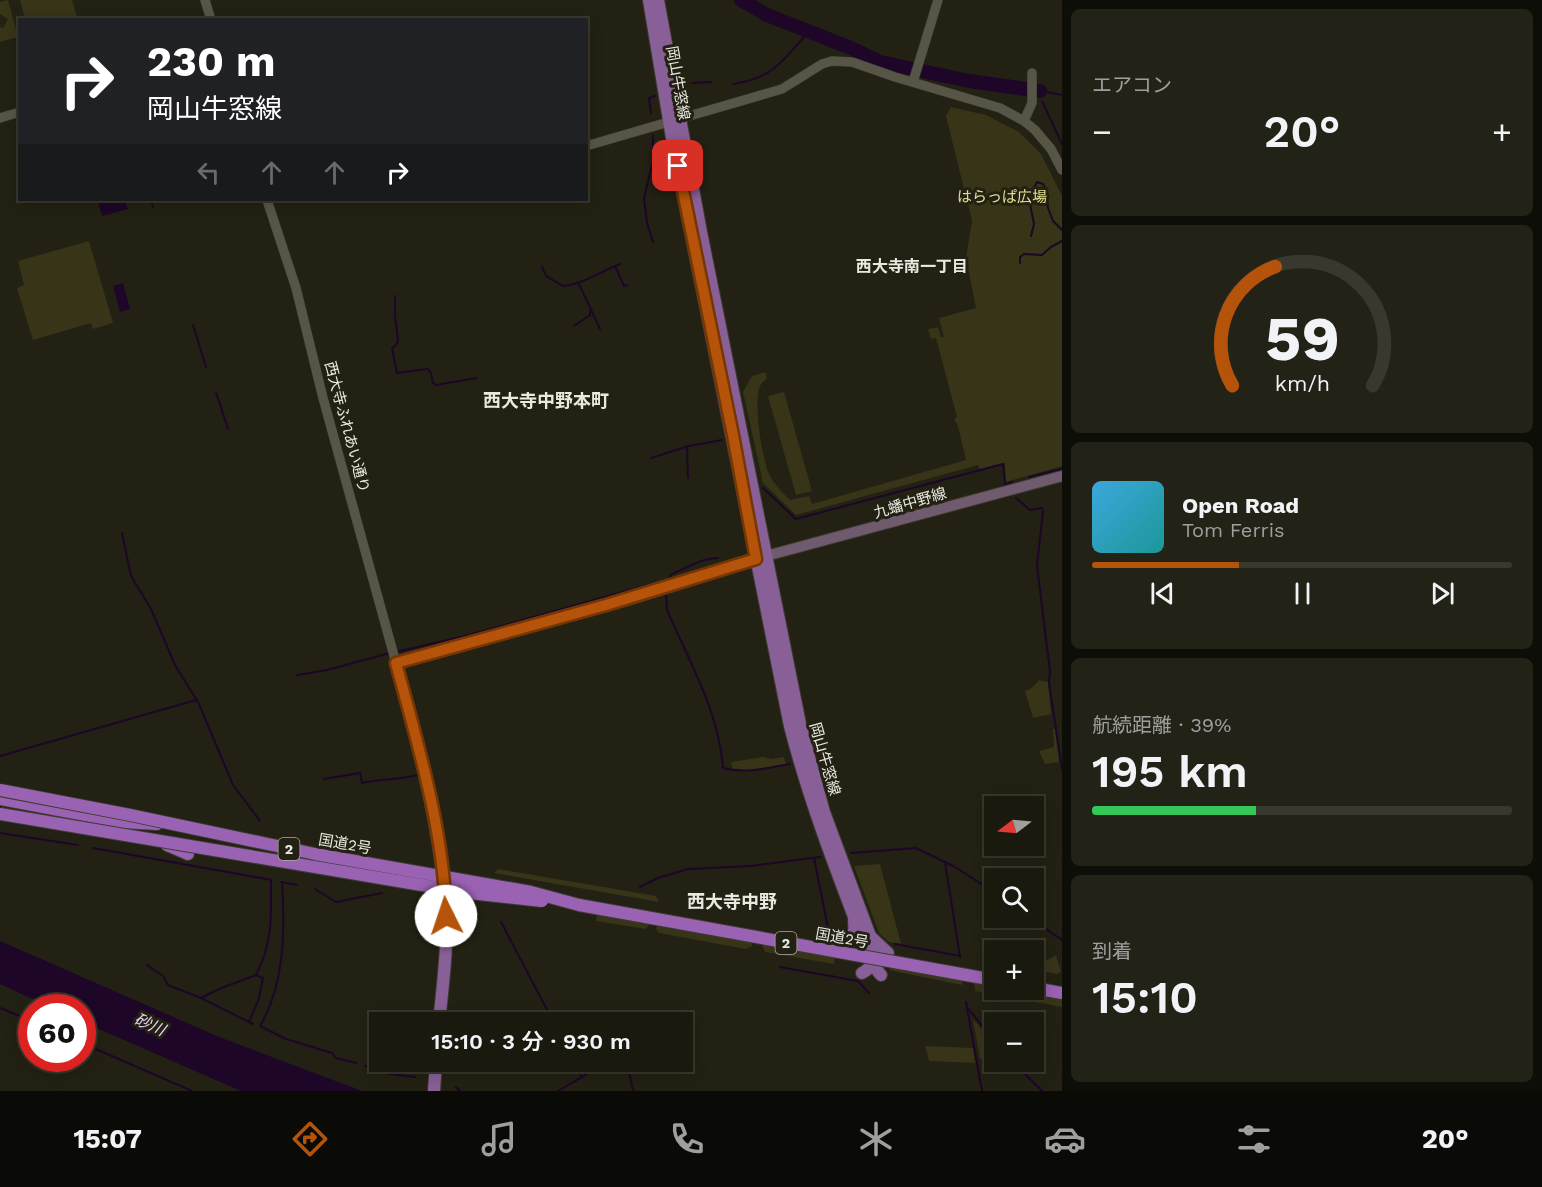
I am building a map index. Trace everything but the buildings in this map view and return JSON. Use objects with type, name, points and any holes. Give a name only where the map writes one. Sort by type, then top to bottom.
[{"type":"highway","name":"国道2号","points":[[0,790],[315,854],[531,892],[579,905]]},
{"type":"highway","name":"国道2号","points":[[3,805],[469,893],[579,905],[984,978]]},
{"type":"highway","points":[[3,805],[130,823],[203,824]]},
{"type":"highway","points":[[3,805],[121,828],[188,854]]},
{"type":"highway","points":[[1044,990],[1062,993]]},
{"type":"main road","name":"岡山牛窓線","points":[[649,0],[733,435],[761,558],[809,762],[824,812],[870,936],[873,950],[872,964]]},
{"type":"main road","name":"岡山牛窓線","points":[[658,0],[674,120]]},
{"type":"main road","name":"九蟠中野線","points":[[761,558],[1062,476]]},
{"type":"main road","name":"岡山牛窓線","points":[[761,558],[781,684],[798,759],[815,814],[854,919],[872,964],[881,975]]},
{"type":"main road","points":[[440,1012],[446,950],[446,899],[426,776],[394,656],[638,596],[761,558]]},
{"type":"main road","points":[[840,945],[850,940],[854,934],[854,919]]},
{"type":"main road","points":[[870,936],[888,953]]},
{"type":"main road","points":[[862,973],[872,964]]},
{"type":"main road","points":[[434,1091],[435,1072]]},
{"type":"street","points":[[205,0],[211,18]]},
{"type":"street","points":[[914,79],[938,0]]},
{"type":"street","points":[[588,145],[782,89],[832,60],[852,62],[914,79],[1000,108],[1024,121],[1051,149],[1062,170]]},
{"type":"street","points":[[1024,121],[1030,111],[1032,73]]},
{"type":"street","points":[[0,118],[18,113]]},
{"type":"street","name":"西大寺ふれあい通り","points":[[267,201],[296,288],[323,398],[394,656]]},
{"type":"green space","points":[[8,0],[18,37],[0,42],[0,27],[3,28],[8,19],[0,14],[0,2]]},
{"type":"green space","points":[[20,0],[72,0],[77,17],[74,18],[25,18]]},
{"type":"green space","name":"はらっぱ広場","points":[[951,107],[986,115],[1019,132],[1041,154],[1062,196],[1062,466],[1006,482],[1005,463],[980,469],[978,465],[796,515],[763,483],[743,392],[752,376],[765,372],[767,378],[760,386],[758,397],[761,445],[769,474],[790,500],[809,496],[812,504],[966,460],[958,426],[954,419],[957,417],[936,338],[931,339],[928,329],[938,327],[941,337],[944,337],[939,318],[976,308],[966,258],[972,221],[946,116]]},
{"type":"green space","points":[[89,241],[113,323],[93,329],[91,323],[33,340],[17,288],[24,285],[18,261]]},
{"type":"green space","points":[[784,392],[812,491],[796,495],[768,396]]},
{"type":"green space","points":[[1039,680],[1048,682],[1051,714],[1033,718],[1025,691],[1032,688]]},
{"type":"green space","points":[[1053,729],[1055,729],[1059,762],[1045,764],[1039,751],[1054,747]]},
{"type":"green space","points":[[763,757],[771,759],[784,757],[786,764],[744,771],[733,770],[731,762]]},
{"type":"green space","points":[[880,864],[901,944],[889,942],[879,933],[854,866]]},
{"type":"green space","points":[[498,869],[656,896],[659,902],[494,873]]},
{"type":"green space","points":[[597,914],[650,923],[646,929],[596,921]]},
{"type":"green space","points":[[657,925],[752,942],[752,946],[746,949],[659,933],[656,929]]},
{"type":"green space","points":[[761,943],[835,956],[834,964],[765,952]]},
{"type":"green space","points":[[1056,955],[1061,972],[1057,974],[1044,972],[1044,960]]},
{"type":"green space","points":[[890,966],[962,980],[962,985],[893,971],[890,970]]},
{"type":"green space","points":[[974,982],[984,984],[984,993],[975,991]]},
{"type":"green space","points":[[1044,995],[1062,998],[1062,1007],[1024,1000],[1044,1000]]},
{"type":"green space","points":[[973,1019],[984,1032],[984,1059],[980,1059]]},
{"type":"green space","points":[[925,1046],[973,1048],[975,1063],[929,1061]]},
{"type":"water","points":[[125,201],[128,209],[102,216],[98,202]]},
{"type":"water","points":[[123,283],[130,309],[120,312],[113,286]]},
{"type":"water","name":"砂川","points":[[0,941],[219,1037],[362,1091],[241,1091],[96,1028],[96,994],[22,994],[0,984]]},
{"type":"waterway","points":[[741,0],[767,15],[880,62],[969,81],[1040,91]]},
{"type":"waterway","points":[[733,84],[756,78],[773,69],[804,37]]},
{"type":"waterway","points":[[692,83],[711,82]]},
{"type":"waterway","points":[[682,86],[686,85]]},
{"type":"waterway","points":[[1040,91],[1062,95]]},
{"type":"waterway","points":[[651,113],[649,98],[655,96]]},
{"type":"waterway","points":[[1042,101],[1062,144]]},
{"type":"waterway","points":[[653,135],[653,161],[644,198],[647,223],[653,242]]},
{"type":"waterway","points":[[1031,236],[1034,224],[1030,204],[1036,196],[1034,188],[1037,182],[1043,184],[1045,188],[1043,194],[1047,199],[1053,221],[1062,230]]},
{"type":"waterway","points":[[151,201],[153,207]]},
{"type":"waterway","points":[[1020,263],[1020,257],[1024,254],[1042,255],[1062,241]]},
{"type":"waterway","points":[[542,267],[546,276],[563,286],[584,280],[620,264]]},
{"type":"waterway","points":[[615,266],[624,286],[627,285]]},
{"type":"waterway","points":[[579,284],[600,329]]},
{"type":"waterway","points":[[395,296],[398,340],[392,348],[397,373],[428,369],[436,385],[476,378]]},
{"type":"waterway","points":[[574,326],[590,315],[590,311]]},
{"type":"waterway","points":[[193,325],[206,367]]},
{"type":"waterway","points":[[216,392],[228,429]]},
{"type":"waterway","points":[[651,458],[689,446],[722,440]]},
{"type":"waterway","points":[[687,448],[688,478]]},
{"type":"waterway","points":[[763,488],[796,519],[1003,464],[1005,484]]},
{"type":"waterway","points":[[1029,477],[1062,469]]},
{"type":"waterway","points":[[1004,485],[1012,482]]},
{"type":"waterway","points":[[1016,498],[1030,510],[1042,508],[1043,511],[1037,565],[1050,672],[1049,683],[1062,769]]},
{"type":"waterway","points":[[122,533],[131,576],[151,609],[175,665],[199,704],[233,785],[260,821]]},
{"type":"waterway","points":[[396,652],[469,635],[669,579],[672,574],[694,564],[718,558]]},
{"type":"waterway","points":[[666,595],[667,610],[716,727],[723,768],[765,769],[790,764]]},
{"type":"waterway","points":[[297,675],[327,670],[390,653]]},
{"type":"waterway","points":[[0,756],[196,700]]},
{"type":"waterway","points":[[324,779],[360,773],[362,783],[418,775]]},
{"type":"waterway","points":[[0,833],[78,845]]},
{"type":"waterway","points":[[93,848],[272,880]]},
{"type":"waterway","points":[[851,853],[916,848],[955,867],[984,886]]},
{"type":"waterway","points":[[640,887],[658,878],[688,869],[750,866],[820,857]]},
{"type":"waterway","points":[[814,858],[829,933],[841,935]]},
{"type":"waterway","points":[[945,862],[960,957]]},
{"type":"waterway","points":[[249,1022],[259,998],[263,978],[256,975],[268,940],[271,918],[271,881]]},
{"type":"waterway","points":[[281,882],[297,885]]},
{"type":"waterway","points":[[282,882],[282,956],[274,992],[260,1026],[286,1039],[356,1063]]},
{"type":"waterway","points":[[315,889],[336,902],[382,893]]},
{"type":"waterway","points":[[501,922],[548,1012]]},
{"type":"waterway","points":[[1044,928],[1062,940]]},
{"type":"waterway","points":[[895,944],[960,956]]},
{"type":"waterway","points":[[147,965],[163,976],[168,985],[201,998],[253,1024]]},
{"type":"waterway","points":[[780,967],[858,981],[869,993]]},
{"type":"waterway","points":[[201,998],[256,975]]},
{"type":"waterway","points":[[966,1002],[982,1091]]},
{"type":"waterway","points":[[967,1007],[984,1028]]},
{"type":"waterway","points":[[0,1008],[18,1015]]},
{"type":"waterway","points":[[96,1049],[192,1091]]},
{"type":"waterway","points":[[365,1066],[391,1074],[415,1077]]},
{"type":"waterway","points":[[579,1072],[582,1078]]},
{"type":"waterway","points":[[558,1091],[588,1072]]},
{"type":"waterway","points":[[629,1072],[633,1091]]},
{"type":"waterway","points":[[1023,1072],[1042,1091]]},
{"type":"waterway","points":[[456,1087],[460,1091]]},
{"type":"district","name":"西大寺南一丁目","points":[[912,266]]},
{"type":"district","name":"西大寺中野本町","points":[[546,401]]},
{"type":"district","name":"西大寺中野","points":[[732,902]]},
{"type":"route","points":[[446,916],[446,899],[426,776],[396,663],[520,630],[756,559],[678,166]]}]
